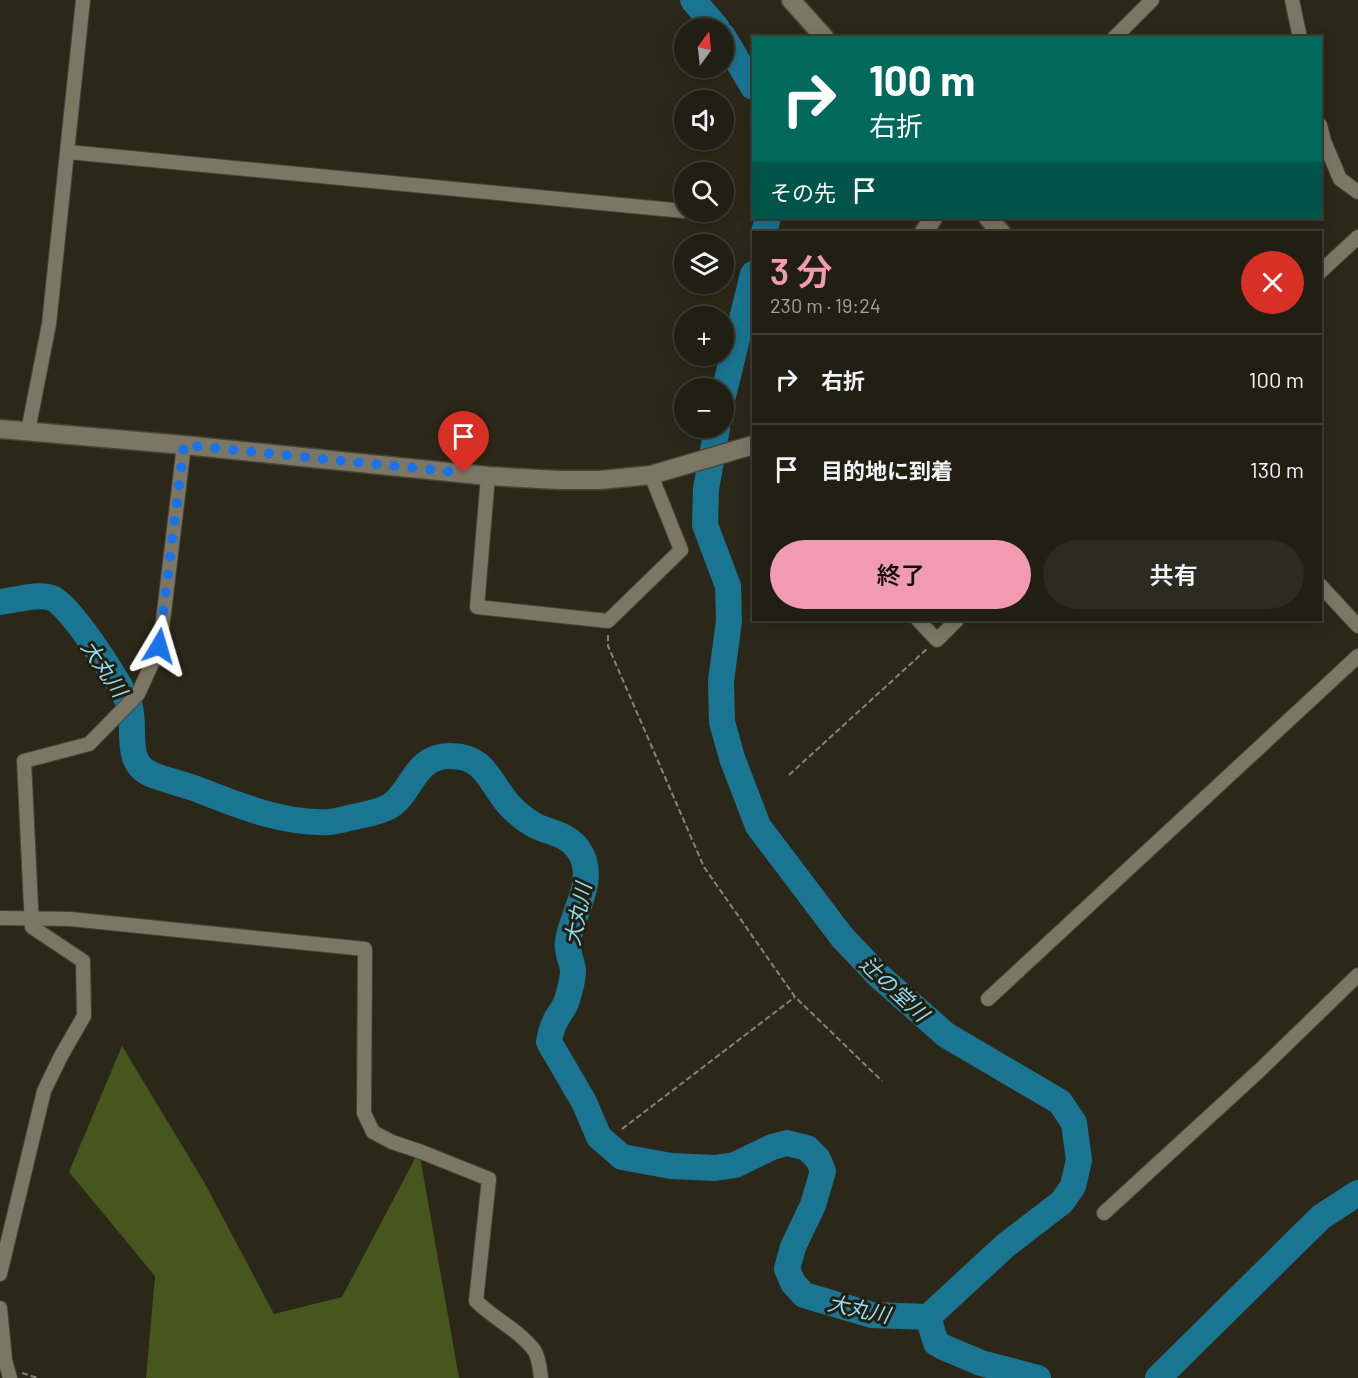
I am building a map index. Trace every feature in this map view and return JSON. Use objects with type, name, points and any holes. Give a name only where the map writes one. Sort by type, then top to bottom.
[{"type":"street","points":[[28,431],[50,324],[83,0]]},
{"type":"street","points":[[791,0],[823,36]]},
{"type":"street","points":[[1116,36],[1152,0]]},
{"type":"street","points":[[1292,0],[1300,36]]},
{"type":"street","points":[[1322,133],[1340,179],[1358,192]]},
{"type":"street","points":[[69,152],[674,210]]},
{"type":"street","points":[[989,219],[1000,231]]},
{"type":"street","points":[[1322,270],[1358,237]]},
{"type":"street","points":[[0,429],[488,476],[600,480],[657,473],[750,446]]},
{"type":"street","points":[[0,1274],[44,1091],[84,1016],[83,961],[32,927],[24,761],[89,744],[138,694],[159,646],[184,445]]},
{"type":"street","points":[[488,476],[477,607],[608,621],[681,550],[657,473]]},
{"type":"street","points":[[1322,587],[1358,626]]},
{"type":"street","points":[[919,621],[937,640],[956,621]]},
{"type":"street","points":[[988,999],[1358,656]]},
{"type":"street","points":[[0,918],[70,919],[365,949],[364,1113],[373,1132],[392,1142],[489,1179],[476,1301],[536,1352],[541,1378]]},
{"type":"street","points":[[1104,1213],[1260,1070],[1358,975]]},
{"type":"street","points":[[0,1308],[5,1360],[10,1378]]},
{"type":"path","points":[[608,621],[608,646],[704,867],[795,997],[882,1081]]},
{"type":"path","points":[[789,775],[937,640]]},
{"type":"path","points":[[622,1129],[795,997]]},
{"type":"green space","points":[[122,1046],[204,1182],[274,1314],[342,1297],[419,1151],[459,1378],[146,1378],[155,1276],[69,1172]]},
{"type":"waterway","name":"辻の堂川","points":[[693,0],[708,18]]},
{"type":"waterway","name":"辻の堂川","points":[[734,55],[752,85]]},
{"type":"waterway","name":"辻の堂川","points":[[764,231],[768,219]]},
{"type":"waterway","name":"辻の堂川","points":[[727,378],[752,278]]},
{"type":"waterway","name":"辻の堂川","points":[[715,438],[706,489],[705,525],[728,586],[729,621],[721,681],[722,722],[732,758],[758,826],[842,937],[879,976],[946,1035],[1060,1102],[1074,1123],[1079,1160],[1073,1186],[1062,1202],[1006,1245],[928,1317]]},
{"type":"waterway","name":"大丸川","points":[[0,602],[39,596],[52,598],[60,603],[95,647],[126,697],[130,707],[134,755],[144,770],[246,808],[295,820],[336,821],[390,806],[404,793],[421,768],[439,757],[463,757],[480,766],[516,812],[536,826],[569,840],[584,860],[585,883],[570,930],[568,945],[573,970],[572,982],[566,1003],[553,1026],[549,1042],[584,1102],[599,1137],[622,1157],[671,1166],[715,1168],[735,1165],[772,1147],[787,1143],[807,1148],[818,1159],[823,1171],[813,1205],[793,1247],[787,1269],[793,1283],[804,1295],[872,1315],[928,1317]]},
{"type":"waterway","name":"辻の堂川","points":[[1158,1378],[1321,1217],[1358,1193]]},
{"type":"waterway","name":"辻の堂川","points":[[928,1317],[936,1343],[943,1347],[981,1363],[1038,1378]]},
{"type":"route","points":[[159,646],[184,445],[464,473]]}]
